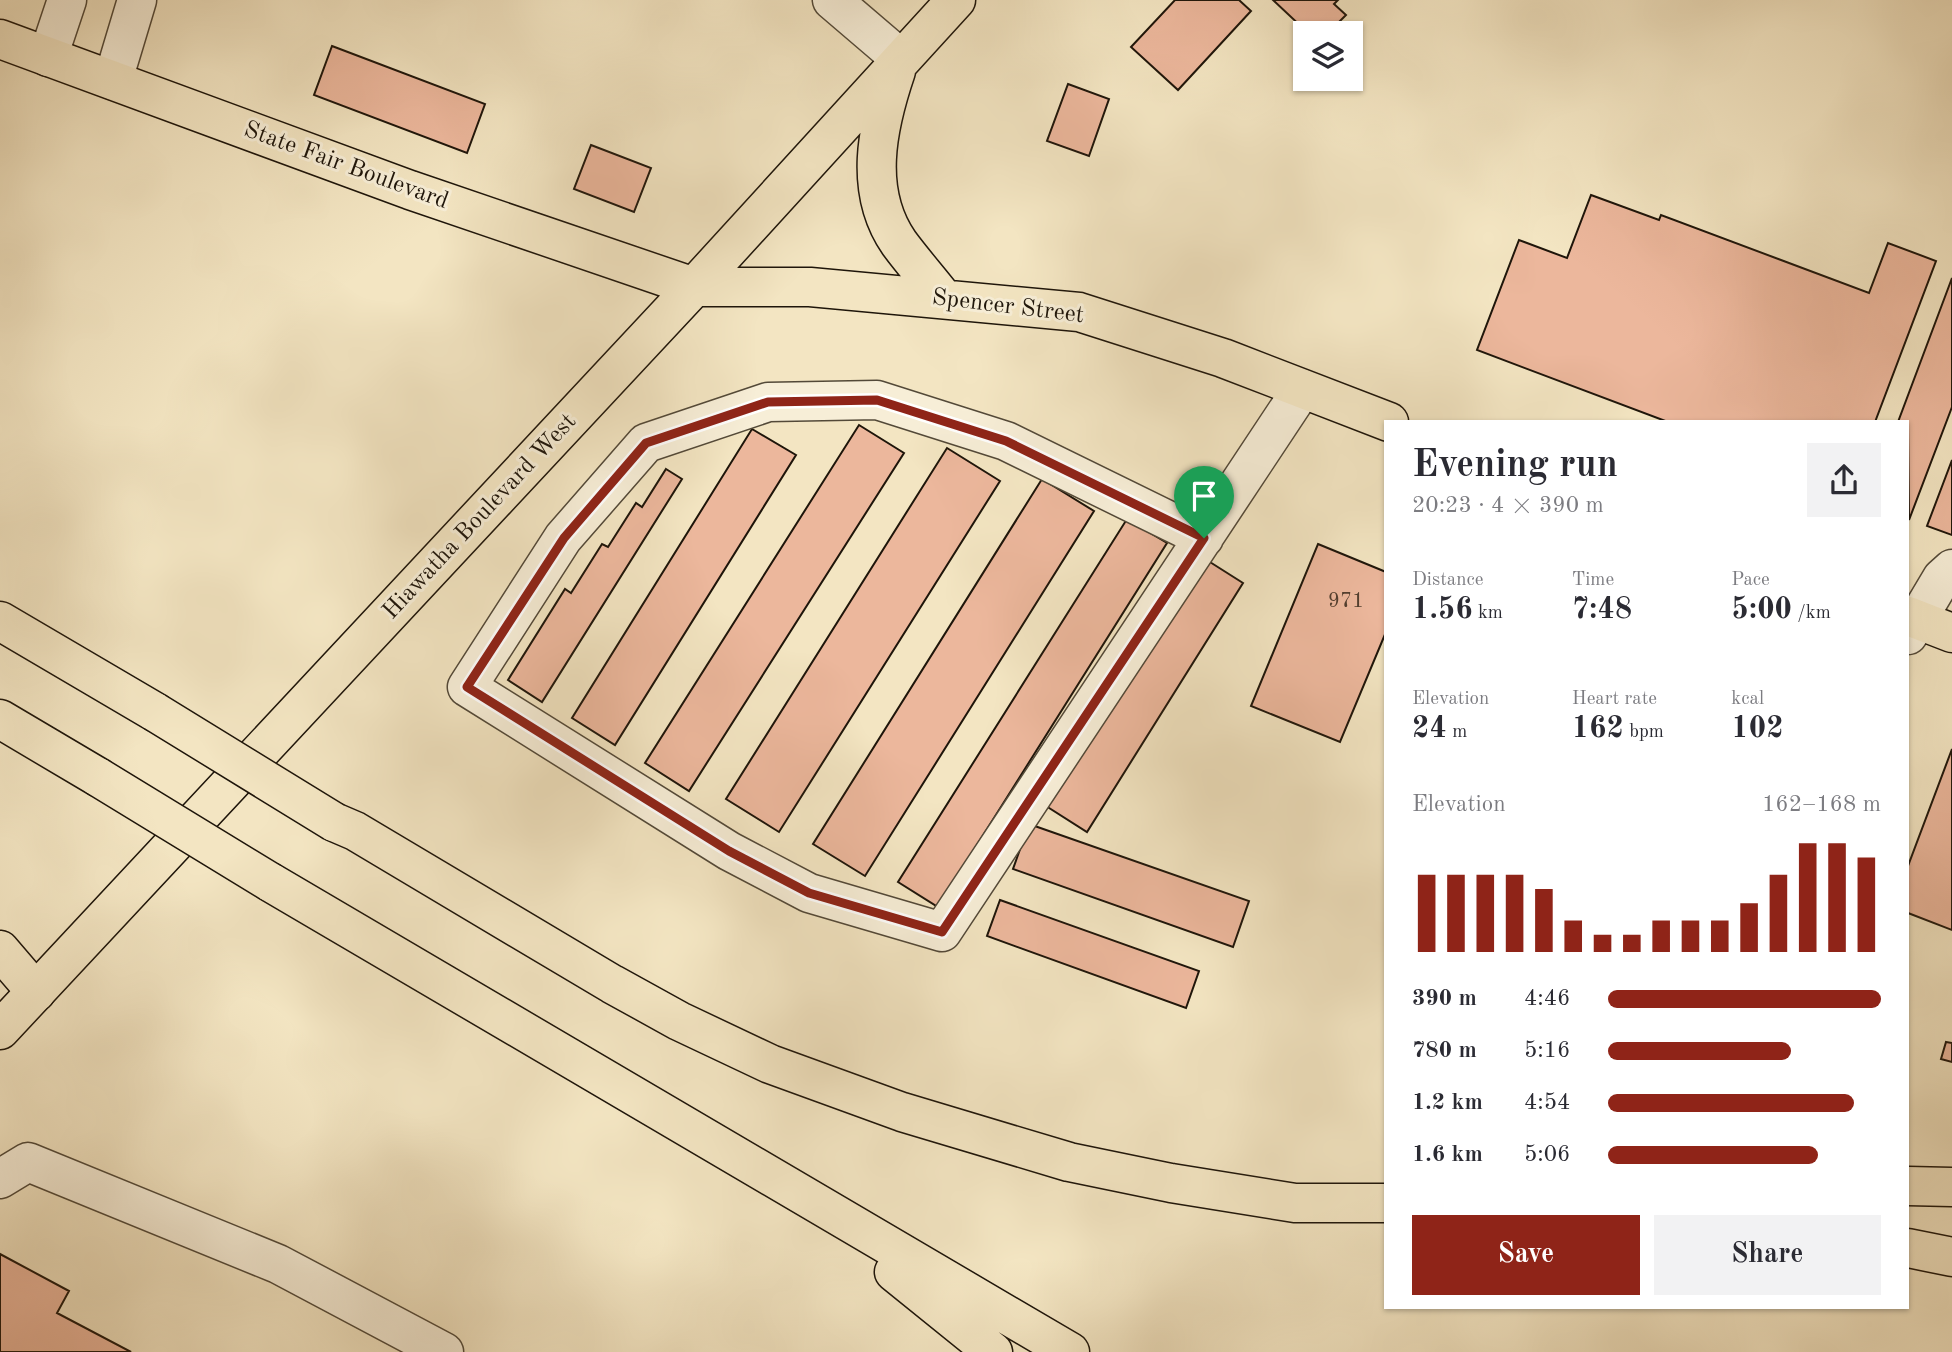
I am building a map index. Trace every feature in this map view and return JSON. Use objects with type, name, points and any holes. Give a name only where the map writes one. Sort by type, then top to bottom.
[{"type":"main road","name":"Hiawatha Boulevard West","points":[[0,1030],[694,287],[956,0]]},
{"type":"main road","name":"State Fair Boulevard","points":[[0,39],[410,190],[694,287]]},
{"type":"main road","points":[[901,59],[883,109],[876,153],[878,191],[884,216],[898,242],[943,298]]},
{"type":"main road","name":"Spencer Street","points":[[694,287],[810,287],[1079,312],[1223,358],[1384,420]]},
{"type":"main road","points":[[0,621],[334,822],[355,831],[612,984],[679,1021],[770,1064],[902,1112],[1069,1162],[1171,1183],[1295,1203],[1384,1203]]},
{"type":"main road","points":[[1910,623],[1952,633]]},
{"type":"main road","points":[[0,719],[270,882],[1070,1352]]},
{"type":"main road","points":[[0,950],[36,992]]},
{"type":"main road","points":[[1909,1186],[1952,1187]]},
{"type":"main road","points":[[797,1193],[993,1352]]},
{"type":"main road","points":[[1909,1248],[1952,1257]]},
{"type":"lane","points":[[47,57],[67,0]]},
{"type":"lane","points":[[113,80],[137,0]]},
{"type":"lane","points":[[832,0],[901,59]]},
{"type":"lane","points":[[1204,538],[1006,441],[877,400],[768,402],[646,443],[564,538],[467,687],[729,851],[809,893],[942,932],[1204,538],[1303,389]]},
{"type":"lane","points":[[1910,623],[1942,578],[1952,569]]},
{"type":"lane","points":[[0,1179],[28,1162],[278,1264],[444,1352]]},
{"type":"building","points":[[1175,0],[1239,0],[1251,11],[1178,90],[1131,47]]},
{"type":"building","points":[[1273,0],[1338,0],[1334,4],[1346,15],[1340,21],[1295,21]]},
{"type":"building","points":[[332,46],[485,104],[467,153],[314,95]]},
{"type":"building","points":[[1068,84],[1109,99],[1089,156],[1047,141]]},
{"type":"building","points":[[591,145],[651,168],[634,212],[574,189]]},
{"type":"building","points":[[1591,195],[1659,220],[1661,215],[1869,293],[1888,243],[1936,261],[1876,420],[1663,420],[1477,350],[1519,240],[1567,258]]},
{"type":"building","points":[[1952,278],[1952,407],[1909,520],[1909,420],[1899,420]]},
{"type":"building","points":[[859,425],[904,453],[689,791],[645,763]]},
{"type":"building","points":[[752,429],[796,455],[615,745],[572,718]]},
{"type":"building","points":[[947,448],[1000,481],[779,832],[726,799]]},
{"type":"building","points":[[1952,460],[1952,535],[1927,526]]},
{"type":"building","points":[[666,469],[682,479],[542,702],[508,680],[565,589],[571,593],[602,544],[608,547],[636,503],[642,507]]},
{"type":"building","points":[[1042,479],[1094,511],[865,876],[813,844]]},
{"type":"building","points":[[1127,519],[1167,543],[938,907],[898,882]]},
{"type":"building","points":[[1318,544],[1384,571],[1384,637],[1340,742],[1251,706]]},
{"type":"building","points":[[1202,557],[1243,583],[1087,832],[1046,806]]},
{"type":"building","points":[[1952,749],[1952,930],[1909,913],[1909,863]]},
{"type":"building","points":[[1029,824],[1249,901],[1233,947],[1013,869]]},
{"type":"building","points":[[1000,900],[1199,971],[1186,1008],[987,936]]},
{"type":"building","points":[[1946,1042],[1952,1043],[1952,1062],[1941,1059]]},
{"type":"building","points":[[0,1254],[69,1291],[57,1313],[131,1352],[0,1352]]},
{"type":"route","points":[[877,400],[1006,441],[1204,538],[942,932],[809,893],[729,851],[467,687],[564,538],[646,443],[768,402],[877,400]]}]
